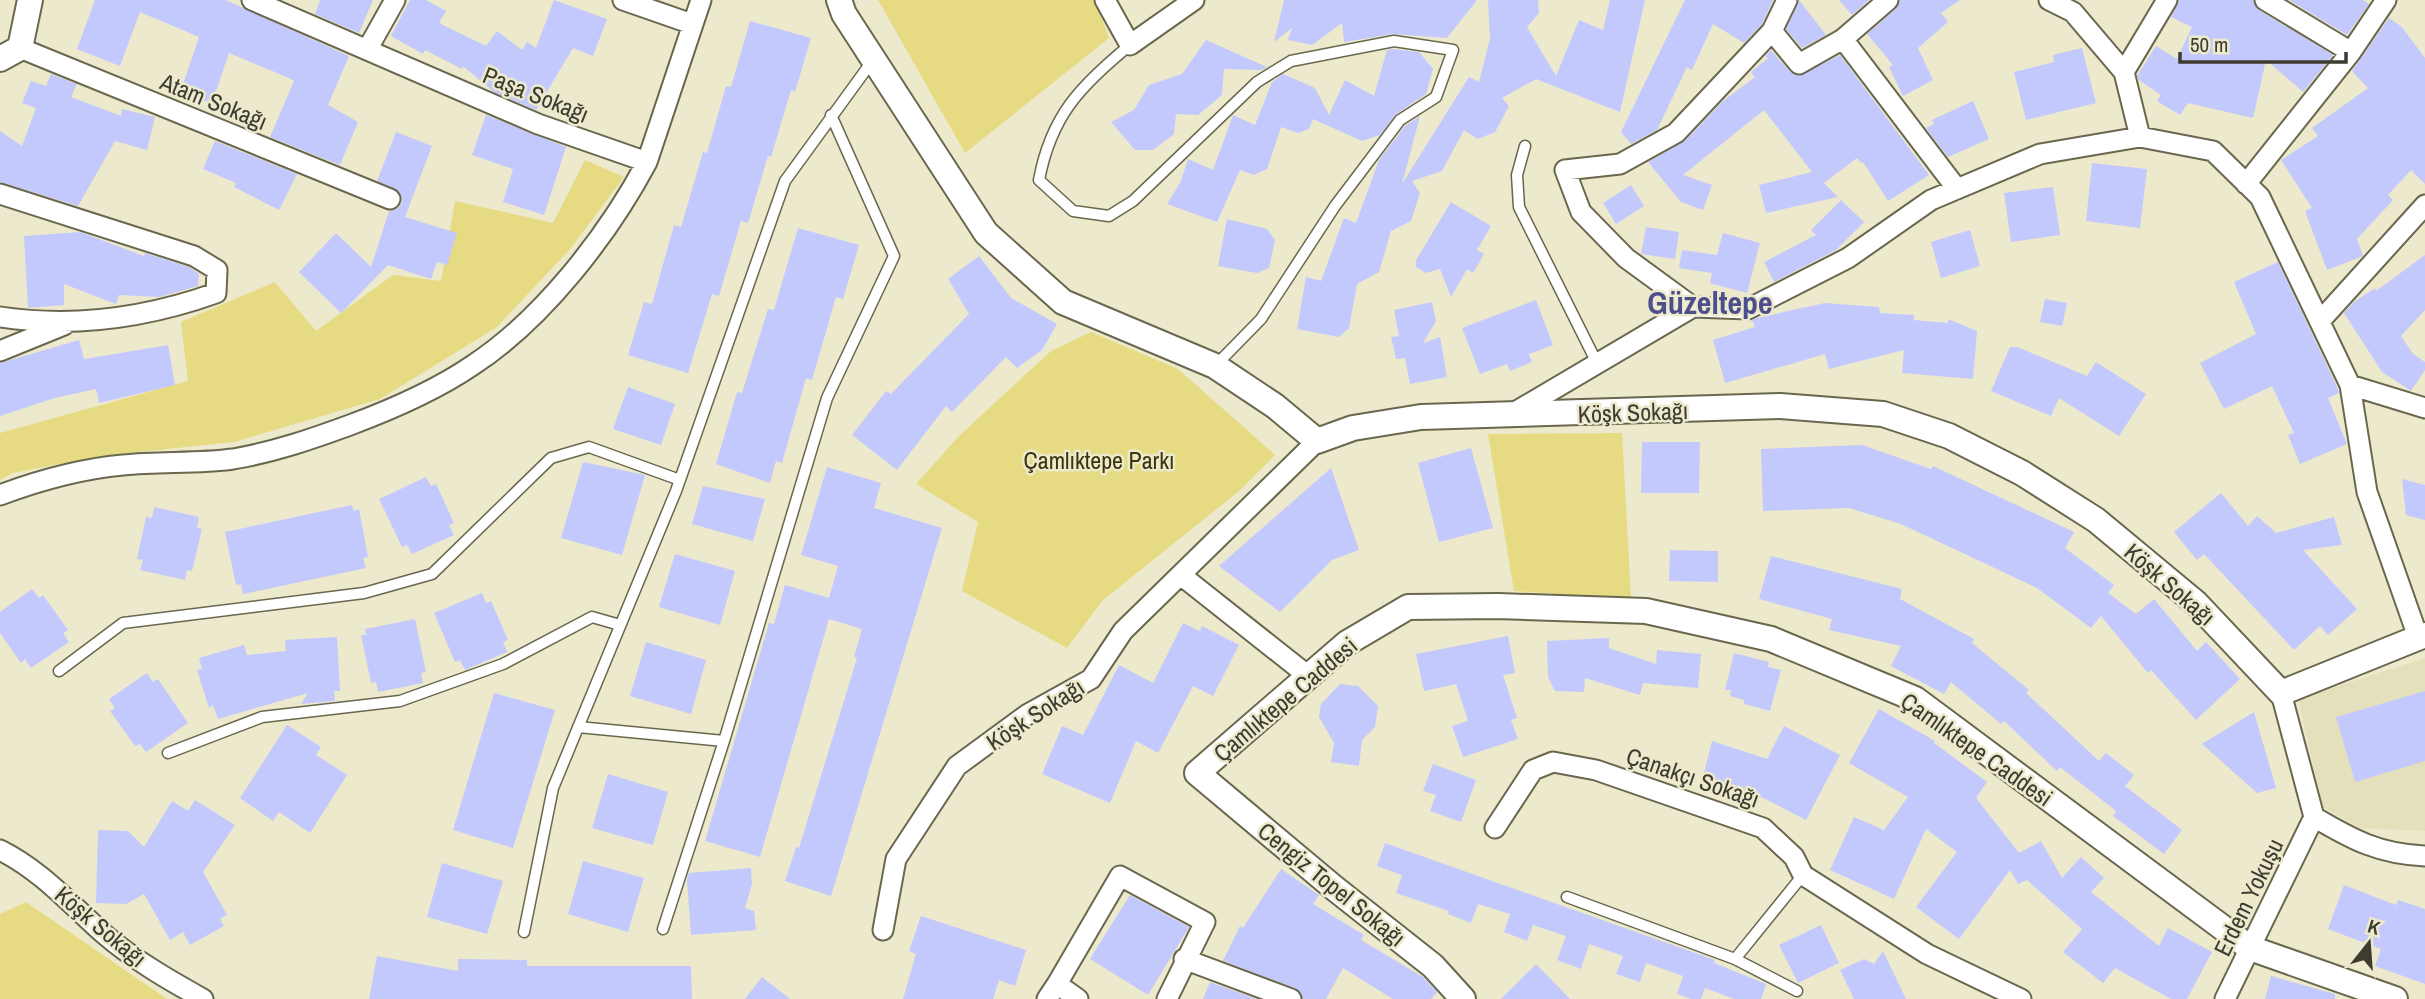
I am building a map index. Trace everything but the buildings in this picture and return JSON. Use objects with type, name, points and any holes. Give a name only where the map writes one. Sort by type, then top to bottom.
[{"type":"street","points":[[10,54],[30,0]]},
{"type":"street","name":"Paşa Sokağı","points":[[252,0],[538,124],[647,162]]},
{"type":"street","points":[[368,50],[395,0]]},
{"type":"street","points":[[623,0],[692,24]]},
{"type":"street","points":[[0,495],[42,479],[83,469],[194,463],[271,451],[383,413],[436,388],[476,364],[516,331],[547,300],[622,206],[647,162],[701,0]]},
{"type":"street","points":[[839,0],[873,60],[986,233],[995,242],[1063,302],[1215,366],[1275,405],[1317,441]]},
{"type":"street","points":[[1105,0],[1130,45],[1194,0]]},
{"type":"street","points":[[1693,307],[1626,258],[1581,212],[1565,170],[1620,164],[1676,133],[1772,31],[1787,0]]},
{"type":"street","points":[[1772,31],[1799,64],[1843,38],[1888,0]]},
{"type":"street","points":[[2049,0],[2073,12],[2124,72],[2140,137]]},
{"type":"street","points":[[2124,72],[2166,0]]},
{"type":"street","points":[[2265,0],[2351,52]]},
{"type":"street","points":[[2246,184],[2351,52],[2386,0]]},
{"type":"street","points":[[1843,38],[1957,189]]},
{"type":"street","name":"Atam Sokağı","points":[[10,54],[390,199]]},
{"type":"street","points":[[1507,416],[1693,307],[1748,309],[1848,258],[1931,200],[2040,154],[2140,137],[2213,151],[2260,197],[2350,385],[2367,492],[2422,636],[2281,693]]},
{"type":"street","points":[[0,194],[194,256],[217,270],[216,293],[167,310],[69,323],[0,317]]},
{"type":"street","points":[[2321,320],[2425,205]]},
{"type":"street","points":[[0,351],[69,323]]},
{"type":"street","points":[[2350,385],[2425,408]]},
{"type":"street","name":"Köşk Sokağı","points":[[883,930],[896,859],[957,766],[1028,714],[1091,679],[1124,631],[1317,441],[1353,428],[1421,417],[1780,407],[1882,414],[1949,436],[2022,473],[2096,520],[2196,603],[2281,693],[2314,817]]},
{"type":"street","points":[[1182,576],[1307,676]]},
{"type":"street","name":"Çamlıktepe Caddesi","points":[[1197,772],[1347,643],[1408,607],[1498,606],[1646,611],[1771,639],[1915,699],[2250,948],[2395,999]]},
{"type":"street","name":"Çanakçı Sokağı","points":[[1495,828],[1533,770],[1553,762],[1596,770],[1763,828],[1794,857],[1803,875],[1927,954],[2021,999]]},
{"type":"street","name":"Cengiz Topel Sokağı","points":[[1197,772],[1333,887],[1433,966],[1462,999]]},
{"type":"street","points":[[2314,817],[2359,844],[2398,855],[2425,856]]},
{"type":"street","name":"Erdem Yokuşu","points":[[2225,999],[2314,817]]},
{"type":"street","name":"Köşk Sokağı","points":[[0,850],[67,896],[104,934],[133,956],[203,999]]},
{"type":"street","points":[[1078,999],[1052,992],[1120,876],[1205,922],[1184,959],[1167,999]]},
{"type":"street","points":[[1184,959],[1291,999]]},
{"type":"lane","points":[[1130,45],[1100,70],[1064,111],[1046,146],[1040,180],[1073,211],[1109,216],[1133,201],[1257,82],[1291,61],[1394,41],[1452,50],[1436,97],[1400,120],[1335,206],[1261,319],[1215,366]]},
{"type":"lane","points":[[524,932],[553,788],[680,480],[785,181],[873,60]]},
{"type":"lane","points":[[663,929],[724,741],[827,398],[894,256],[831,115]]},
{"type":"lane","points":[[1525,146],[1517,176],[1519,207],[1597,363]]},
{"type":"lane","points":[[60,671],[123,623],[364,593],[432,574],[551,458],[589,447],[680,480]]},
{"type":"lane","points":[[168,753],[262,717],[400,701],[503,664],[592,617],[620,625]]},
{"type":"lane","points":[[578,727],[724,741]]},
{"type":"lane","points":[[1735,959],[1803,875]]},
{"type":"lane","points":[[1567,897],[1735,959],[1797,991]]},
{"type":"shaded area","points":[[2425,658],[2425,831],[2360,828],[2323,807],[2298,699]]},
{"type":"green space","points":[[878,0],[1095,0],[1109,38],[965,153]]},
{"type":"green space","points":[[585,160],[624,177],[571,248],[497,327],[380,399],[234,442],[101,456],[13,473],[0,480],[0,433],[188,381],[181,322],[275,282],[316,331],[393,275],[441,281],[455,201],[553,223]]},
{"type":"green space","name":"Çamlıktepe Parkı","points":[[1091,332],[1178,369],[1275,455],[1239,491],[1102,601],[1067,648],[962,591],[978,522],[916,484],[959,436],[1051,351]]},
{"type":"green space","points":[[1622,433],[1631,599],[1514,591],[1488,434]]},
{"type":"green space","points":[[26,902],[167,999],[0,999],[0,914]]},
{"type":"district","name":"Güzeltepe","points":[[1710,302]]}]
